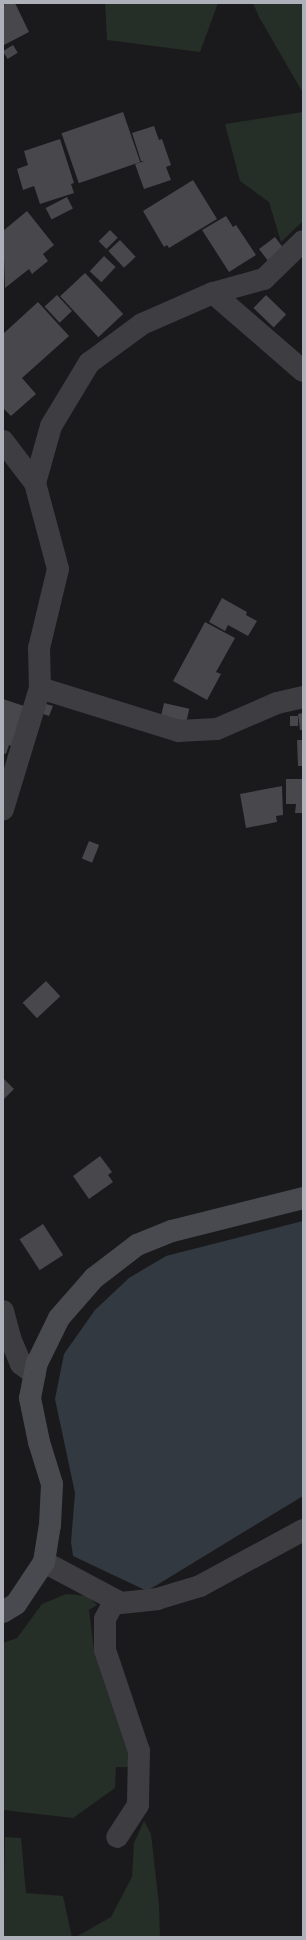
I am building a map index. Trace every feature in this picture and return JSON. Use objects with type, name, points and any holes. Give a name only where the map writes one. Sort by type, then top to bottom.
[{"type":"street","points":[[35,483],[51,426],[89,363],[142,324],[213,293],[264,279],[303,241]]},
{"type":"street","points":[[213,293],[303,371]]},
{"type":"street","points":[[3,442],[35,483],[58,570],[40,648],[40,688],[3,809]]},
{"type":"street","points":[[40,688],[178,731],[217,729],[276,703],[303,697]]},
{"type":"street","points":[[3,1612],[16,1604],[44,1562],[50,1525],[52,1484],[39,1442],[30,1398],[37,1363],[59,1318],[94,1278],[137,1245],[172,1231],[303,1198]]},
{"type":"street","points":[[3,1312],[10,1338],[21,1364],[35,1374]]},
{"type":"street","points":[[44,1562],[121,1603],[157,1599],[200,1586],[303,1530]]},
{"type":"street","points":[[115,1600],[105,1619],[105,1650],[139,1751],[138,1805],[117,1837]]},
{"type":"shaded area","points":[[105,3],[218,3],[200,52],[107,40]]},
{"type":"shaded area","points":[[253,3],[303,3],[303,93],[259,17]]},
{"type":"shaded area","points":[[303,112],[303,221],[281,242],[269,202],[240,181],[225,124]]},
{"type":"shaded area","points":[[303,1221],[303,1496],[147,1591],[73,1556],[71,1542],[75,1493],[55,1399],[64,1354],[95,1310],[129,1278],[166,1256]]},
{"type":"shaded area","points":[[66,1594],[88,1596],[97,1605],[89,1610],[94,1650],[120,1712],[128,1744],[130,1767],[116,1767],[115,1788],[73,1818],[3,1810],[3,1643],[17,1638],[42,1604]]},
{"type":"shaded area","points":[[144,1821],[151,1834],[159,1905],[160,1937],[76,1937],[111,1917],[132,1877],[134,1843]]},
{"type":"shaded area","points":[[5,1837],[21,1838],[26,1893],[63,1896],[72,1937],[3,1937]]},
{"type":"building","points":[[15,3],[29,32],[4,45],[3,5]]},
{"type":"building","points":[[13,45],[18,53],[8,59],[3,51]]},
{"type":"building","points":[[123,112],[140,162],[79,183],[62,133]]},
{"type":"building","points":[[154,126],[159,140],[162,139],[171,165],[166,167],[171,180],[144,189],[135,164],[144,161],[141,161],[132,133]]},
{"type":"building","points":[[60,139],[74,183],[71,184],[74,193],[40,204],[34,186],[23,190],[17,169],[28,165],[24,151]]},
{"type":"building","points":[[193,180],[217,219],[169,248],[167,245],[164,247],[143,211]]},
{"type":"building","points":[[67,197],[73,209],[52,219],[46,208]]},
{"type":"building","points":[[27,211],[54,245],[43,254],[48,261],[32,274],[29,269],[5,288],[3,231]]},
{"type":"building","points":[[226,216],[233,227],[236,225],[256,255],[229,272],[202,230]]},
{"type":"building","points":[[110,230],[118,238],[106,249],[99,241]]},
{"type":"building","points":[[275,237],[284,249],[268,261],[259,249]]},
{"type":"building","points":[[120,240],[136,257],[124,268],[108,251]]},
{"type":"building","points":[[104,256],[116,267],[101,282],[90,271]]},
{"type":"building","points":[[85,273],[123,314],[98,337],[60,296]]},
{"type":"building","points":[[57,295],[72,311],[60,323],[45,307]]},
{"type":"building","points":[[266,295],[286,314],[274,327],[253,308]]},
{"type":"building","points":[[38,302],[69,336],[22,378],[36,394],[11,416],[3,408],[3,334]]},
{"type":"building","points":[[222,598],[247,612],[246,615],[257,621],[248,636],[228,625],[225,631],[209,622]]},
{"type":"building","points":[[205,622],[235,638],[216,672],[221,674],[207,700],[173,681]]},
{"type":"building","points":[[3,699],[27,707],[14,747],[9,745],[6,754],[3,753]]},
{"type":"building","points":[[164,703],[189,709],[186,722],[161,716]]},
{"type":"building","points":[[46,704],[53,706],[49,716],[43,714]]},
{"type":"building","points":[[303,713],[303,730],[300,730],[298,714]]},
{"type":"building","points":[[290,716],[298,716],[298,726],[290,726]]},
{"type":"building","points":[[297,740],[303,740],[303,766],[298,766]]},
{"type":"building","points":[[286,779],[303,779],[303,813],[295,813],[296,804],[286,804]]},
{"type":"building","points":[[282,786],[283,815],[276,816],[277,822],[246,828],[240,794]]},
{"type":"building","points":[[89,841],[99,845],[92,863],[82,859]]},
{"type":"building","points":[[46,981],[60,996],[37,1018],[23,1003]]},
{"type":"building","points":[[3,1078],[14,1089],[3,1100]]},
{"type":"building","points":[[100,1156],[112,1172],[108,1175],[113,1182],[89,1199],[73,1176]]},
{"type":"building","points":[[43,1224],[63,1255],[40,1270],[20,1239]]}]
